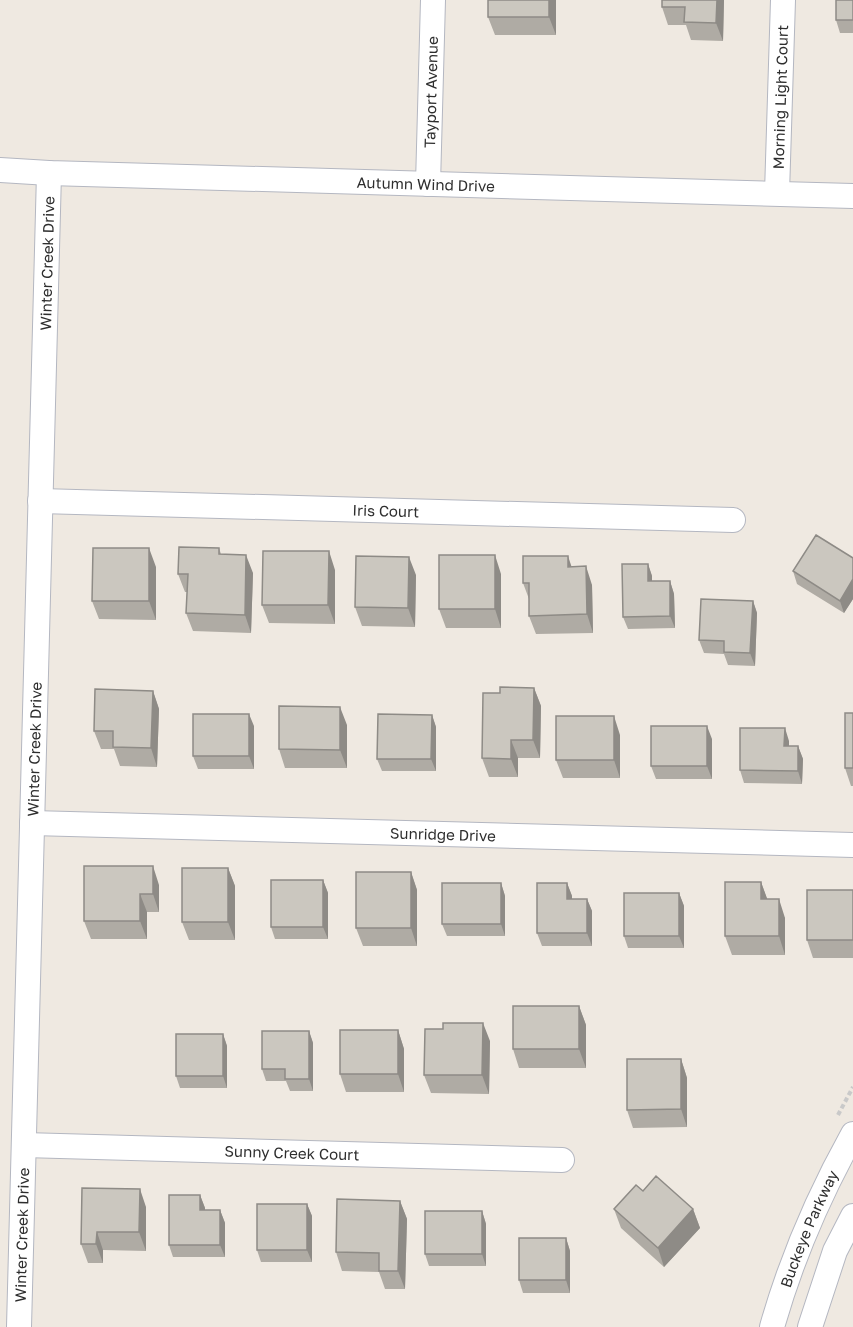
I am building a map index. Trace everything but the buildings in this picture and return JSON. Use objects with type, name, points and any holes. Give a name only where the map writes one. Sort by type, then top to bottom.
[{"type":"street","name":"Tayport Avenue","points":[[428,184],[433,0]]},
{"type":"street","name":"Morning Light Court","points":[[777,193],[783,0]]},
{"type":"street","name":"Autumn Wind Drive","points":[[0,170],[853,196]]},
{"type":"street","name":"Winter Creek Drive","points":[[19,1327],[49,173]]},
{"type":"street","name":"Iris Court","points":[[40,501],[733,520]]},
{"type":"street","name":"Sunridge Drive","points":[[32,823],[853,846]]},
{"type":"street","name":"Buckeye Parkway","points":[[772,1327],[779,1301],[804,1237],[832,1172],[853,1134]]},
{"type":"street","name":"Sunny Creek Court","points":[[24,1145],[562,1160]]},
{"type":"street","points":[[810,1327],[836,1251],[853,1216]]}]
